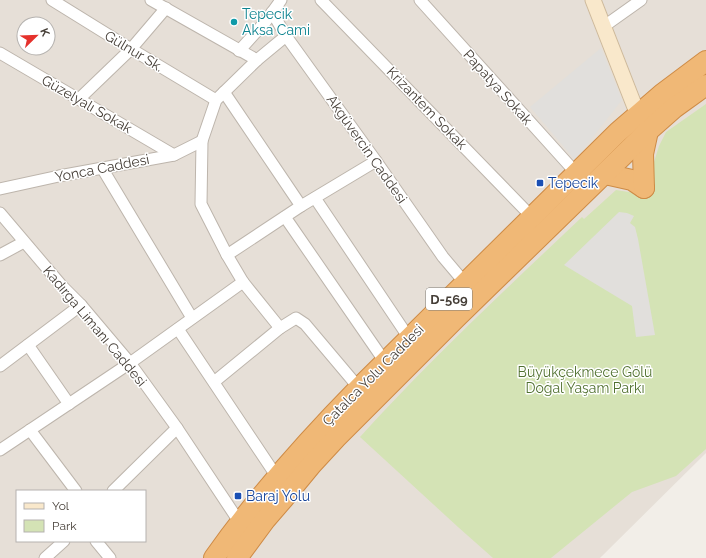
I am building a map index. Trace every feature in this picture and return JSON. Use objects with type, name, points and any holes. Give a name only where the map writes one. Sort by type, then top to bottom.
[{"type":"highway","name":"Çatalca Yolu Caddesi","points":[[237,558],[265,520],[336,438],[375,398],[605,174],[669,89],[706,61]]},
{"type":"highway","name":"Çatalca Yolu Caddesi","points":[[214,558],[277,477],[320,427],[618,132],[643,123],[674,108],[706,85]]},
{"type":"highway","points":[[605,174],[632,180],[644,188],[643,123]]},
{"type":"main road","points":[[593,0],[643,123]]},
{"type":"street","name":"Gülnur Sk.","points":[[52,0],[131,49],[220,96]]},
{"type":"street","points":[[151,0],[257,60]]},
{"type":"street","points":[[240,50],[266,21],[281,0]]},
{"type":"street","name":"Krizantem Sokak","points":[[321,0],[532,217]]},
{"type":"street","name":"Papatya Sokak","points":[[420,0],[577,174]]},
{"type":"street","points":[[603,27],[641,0]]},
{"type":"street","points":[[79,99],[131,49],[166,8]]},
{"type":"street","name":"Akgüvercin Caddesi","points":[[272,12],[286,36],[376,161],[443,258],[465,283]]},
{"type":"street","points":[[280,328],[243,282],[201,204],[202,141],[220,96],[257,60],[286,36]]},
{"type":"street","name":"Güzelyalı Sokak","points":[[0,53],[174,154]]},
{"type":"street","points":[[220,96],[301,206]]},
{"type":"street","name":"Yonca Caddesi","points":[[0,189],[174,154],[202,141]]},
{"type":"street","points":[[228,255],[301,206],[376,161]]},
{"type":"street","points":[[102,168],[192,318]]},
{"type":"street","points":[[316,198],[409,338]]},
{"type":"street","name":"Kadırga Limanı Caddesi","points":[[0,213],[130,363],[177,428],[240,523]]},
{"type":"street","points":[[285,217],[385,362]]},
{"type":"street","points":[[0,254],[24,242]]},
{"type":"street","points":[[0,450],[130,363],[243,282]]},
{"type":"street","points":[[0,366],[81,305]]},
{"type":"street","points":[[214,382],[280,328],[296,318],[306,324],[359,388]]},
{"type":"street","points":[[178,329],[277,477]]},
{"type":"street","points":[[28,345],[69,404]]},
{"type":"street","points":[[115,490],[177,428]]},
{"type":"street","points":[[30,430],[75,490]]},
{"type":"street","points":[[45,558],[63,542]]},
{"type":"street","points":[[97,542],[110,558]]},
{"type":"shaded area","name":"Tepecik","points":[[0,0],[706,0],[706,453],[600,558],[0,558]]},
{"type":"shaded area","points":[[601,48],[622,100],[575,160],[530,107]]},
{"type":"shaded area","points":[[619,212],[634,216],[630,223],[635,227],[638,239],[655,335],[636,337],[632,306],[564,265]]},
{"type":"green space","name":"Büyükçekmece Gölü Doğal Yaşam Parkı","points":[[706,104],[706,449],[676,476],[632,492],[551,558],[493,558],[360,437],[441,353],[582,217],[584,219],[616,190],[635,193],[653,188],[654,162],[659,146],[666,132]]},
{"type":"place","name":"Tepecik Aksa Cami","points":[[234,22]]},
{"type":"place","name":"Tepecik","points":[[540,183]]},
{"type":"place","name":"Baraj Yolu","points":[[238,496]]}]
